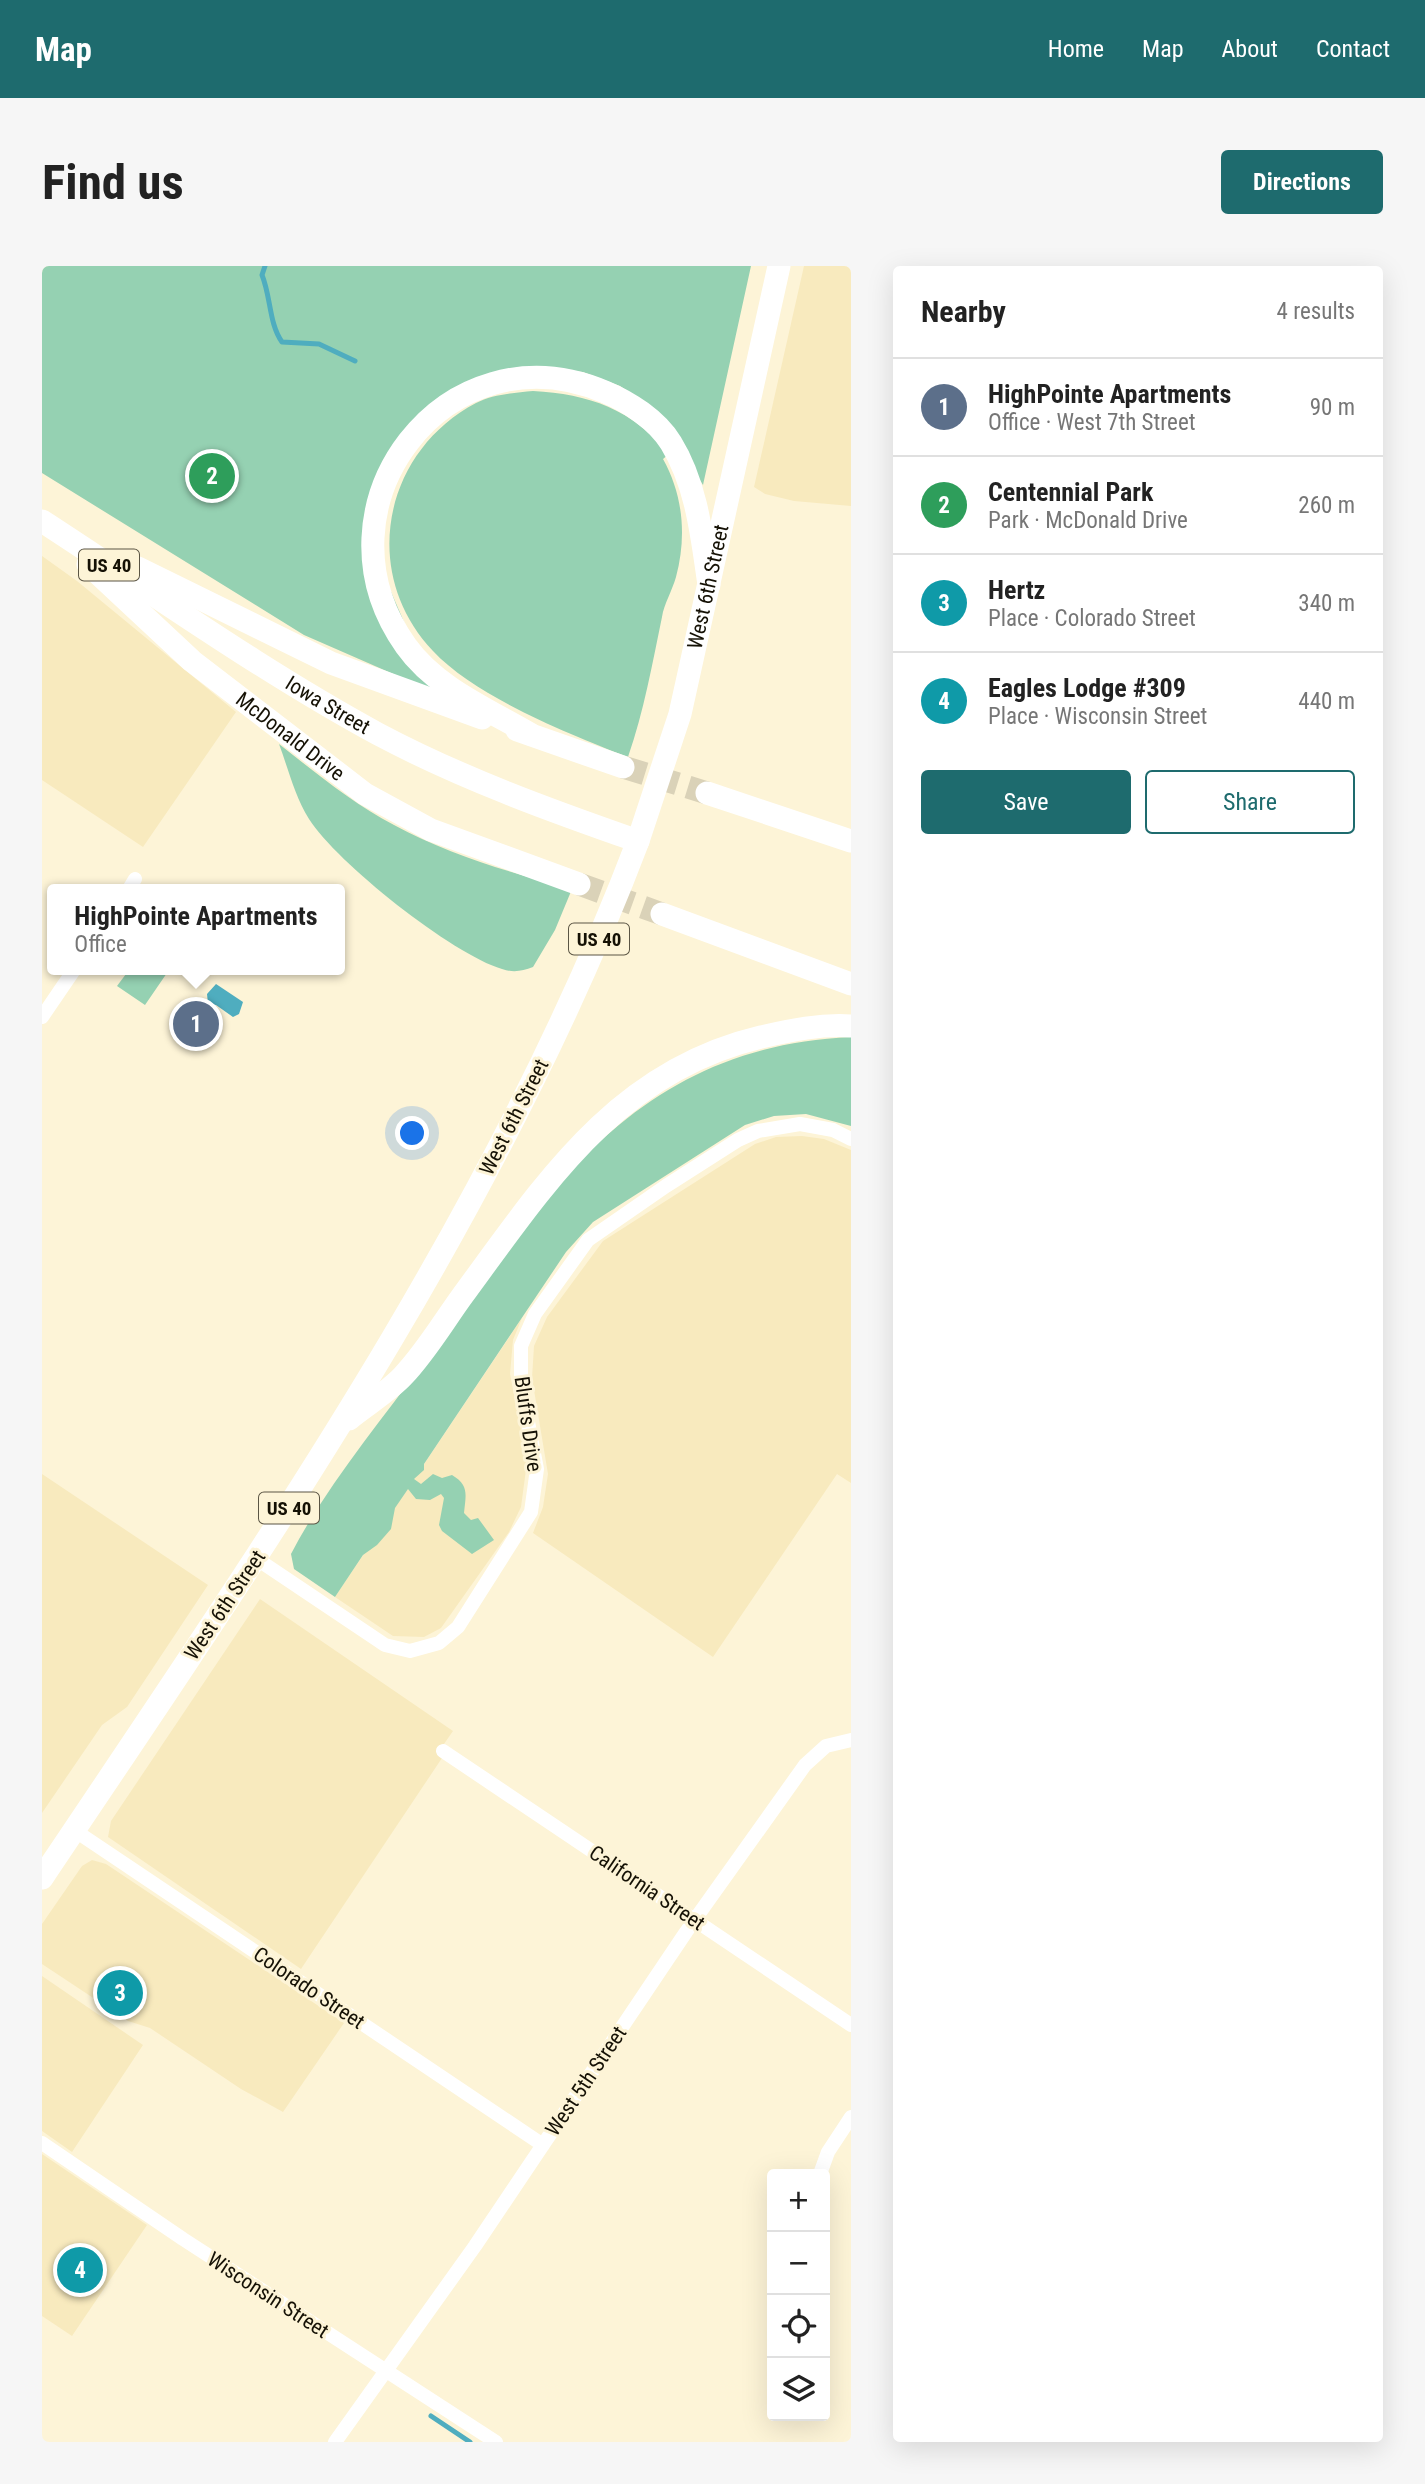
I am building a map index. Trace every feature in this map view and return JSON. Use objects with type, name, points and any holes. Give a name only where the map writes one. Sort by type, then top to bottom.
[{"type":"main road","name":"West 6th Street","points":[[42,1878],[257,1559],[338,1427],[446,1243],[523,1100],[597,944],[638,841],[680,714],[779,266]]},
{"type":"main road","points":[[530,734],[449,687],[427,669],[407,648],[392,624],[382,599],[374,568],[374,533],[382,485],[400,450],[421,425],[468,394],[512,380],[564,379],[618,397],[656,426],[670,440],[679,458],[696,503],[709,585]]},
{"type":"main road","points":[[42,521],[331,663],[623,767]]},
{"type":"main road","name":"Iowa Street","points":[[42,521],[296,686],[381,735],[522,800],[638,841]]},
{"type":"main road","name":"McDonald Drive","points":[[42,521],[192,661],[365,794],[431,830],[579,884]]},
{"type":"main road","points":[[707,793],[851,841]]},
{"type":"main road","points":[[662,915],[851,984]]},
{"type":"main road","points":[[338,1427],[403,1377],[572,1151],[613,1111],[649,1084],[692,1059],[738,1042],[792,1029],[851,1026]]},
{"type":"street","points":[[42,1017],[71,975]]},
{"type":"street","name":"Bluffs Drive","points":[[257,1559],[385,1646],[410,1651],[439,1643],[458,1627],[531,1512],[537,1469],[521,1385],[521,1346],[536,1314],[588,1240],[617,1217],[717,1153],[758,1131],[800,1124],[833,1130],[851,1139]]},
{"type":"street","name":"West 5th Street","points":[[335,2442],[805,1765],[826,1746],[851,1740]]},
{"type":"street","name":"California Street","points":[[443,1751],[851,2025]]},
{"type":"street","name":"Colorado Street","points":[[74,1830],[543,2145]]},
{"type":"street","points":[[822,2169],[828,2152],[851,2117]]},
{"type":"street","name":"Wisconsin Street","points":[[42,2143],[384,2371],[496,2442]]},
{"type":"shaded area","points":[[804,266],[851,266],[851,506],[794,501],[765,494],[754,487]]},
{"type":"shaded area","points":[[42,556],[77,581],[236,712],[143,847],[42,780]]},
{"type":"shaded area","points":[[776,1137],[824,1139],[851,1150],[851,1483],[837,1474],[713,1657],[533,1533],[543,1507],[548,1474],[532,1378],[534,1346],[547,1317],[603,1241],[755,1144]]},
{"type":"shaded area","points":[[522,1318],[513,1340],[510,1374],[527,1462],[521,1507],[509,1532],[441,1628],[424,1637],[393,1636],[335,1597]]},
{"type":"shaded area","points":[[42,1474],[208,1585],[127,1707],[102,1725],[42,1813]]},
{"type":"shaded area","points":[[260,1599],[453,1731],[437,1754],[442,1758],[301,1969],[108,1837],[111,1821]]},
{"type":"shaded area","points":[[92,1860],[106,1864],[344,2023],[283,2112],[241,2089],[150,2028],[128,2021],[42,1964],[42,1924],[82,1866]]},
{"type":"shaded area","points":[[42,1976],[143,2045],[72,2152],[42,2131]]},
{"type":"shaded area","points":[[42,2154],[147,2225],[72,2336],[42,2316]]},
{"type":"green space","points":[[42,266],[751,266],[703,485],[656,410],[620,386],[583,372],[519,367],[486,375],[409,426],[391,450],[375,479],[364,529],[432,687],[423,687],[304,635],[42,473]]},
{"type":"green space","points":[[533,391],[573,396],[608,407],[640,426],[669,454],[663,459],[679,501],[682,531],[679,562],[663,612],[643,705],[628,757],[524,713],[451,668],[433,651],[410,620],[395,586],[390,551],[392,516],[402,482],[420,451],[444,425],[476,403],[496,396]]},
{"type":"green space","points":[[279,744],[349,797],[415,836],[481,862],[572,889],[555,930],[533,967],[510,971],[480,960],[426,927],[369,882],[323,837],[309,819]]},
{"type":"green space","points":[[125,975],[166,975],[145,1005],[117,986]]},
{"type":"green space","points":[[851,1037],[851,1126],[806,1114],[774,1116],[745,1125],[593,1222],[566,1252],[424,1464],[424,1470],[414,1479],[421,1484],[433,1474],[442,1478],[452,1475],[464,1486],[464,1513],[471,1520],[478,1518],[494,1540],[472,1554],[442,1531],[439,1525],[444,1498],[441,1494],[430,1500],[416,1499],[408,1489],[395,1508],[391,1529],[377,1545],[363,1555],[335,1597],[294,1569],[291,1554],[320,1504],[354,1456],[509,1245],[552,1191],[598,1143],[650,1102],[708,1069],[774,1047]]},
{"type":"water","points":[[216,984],[243,1002],[239,1014],[233,1017],[216,1005],[208,1004],[207,994]]},
{"type":"waterway","points":[[265,266],[262,275],[275,327],[282,342],[319,344],[355,361]]},
{"type":"waterway","points":[[431,2416],[470,2442]]},
{"type":"tunnel","points":[[623,767],[707,793]]},
{"type":"tunnel","points":[[579,884],[662,914]]},
{"type":"place","name":"Centennial Park","points":[[212,476]]},
{"type":"place","name":"HighPointe Apartments","points":[[196,1024]]},
{"type":"place","name":"Hertz","points":[[120,1993]]},
{"type":"place","name":"Eagles Lodge #309","points":[[80,2270]]}]
